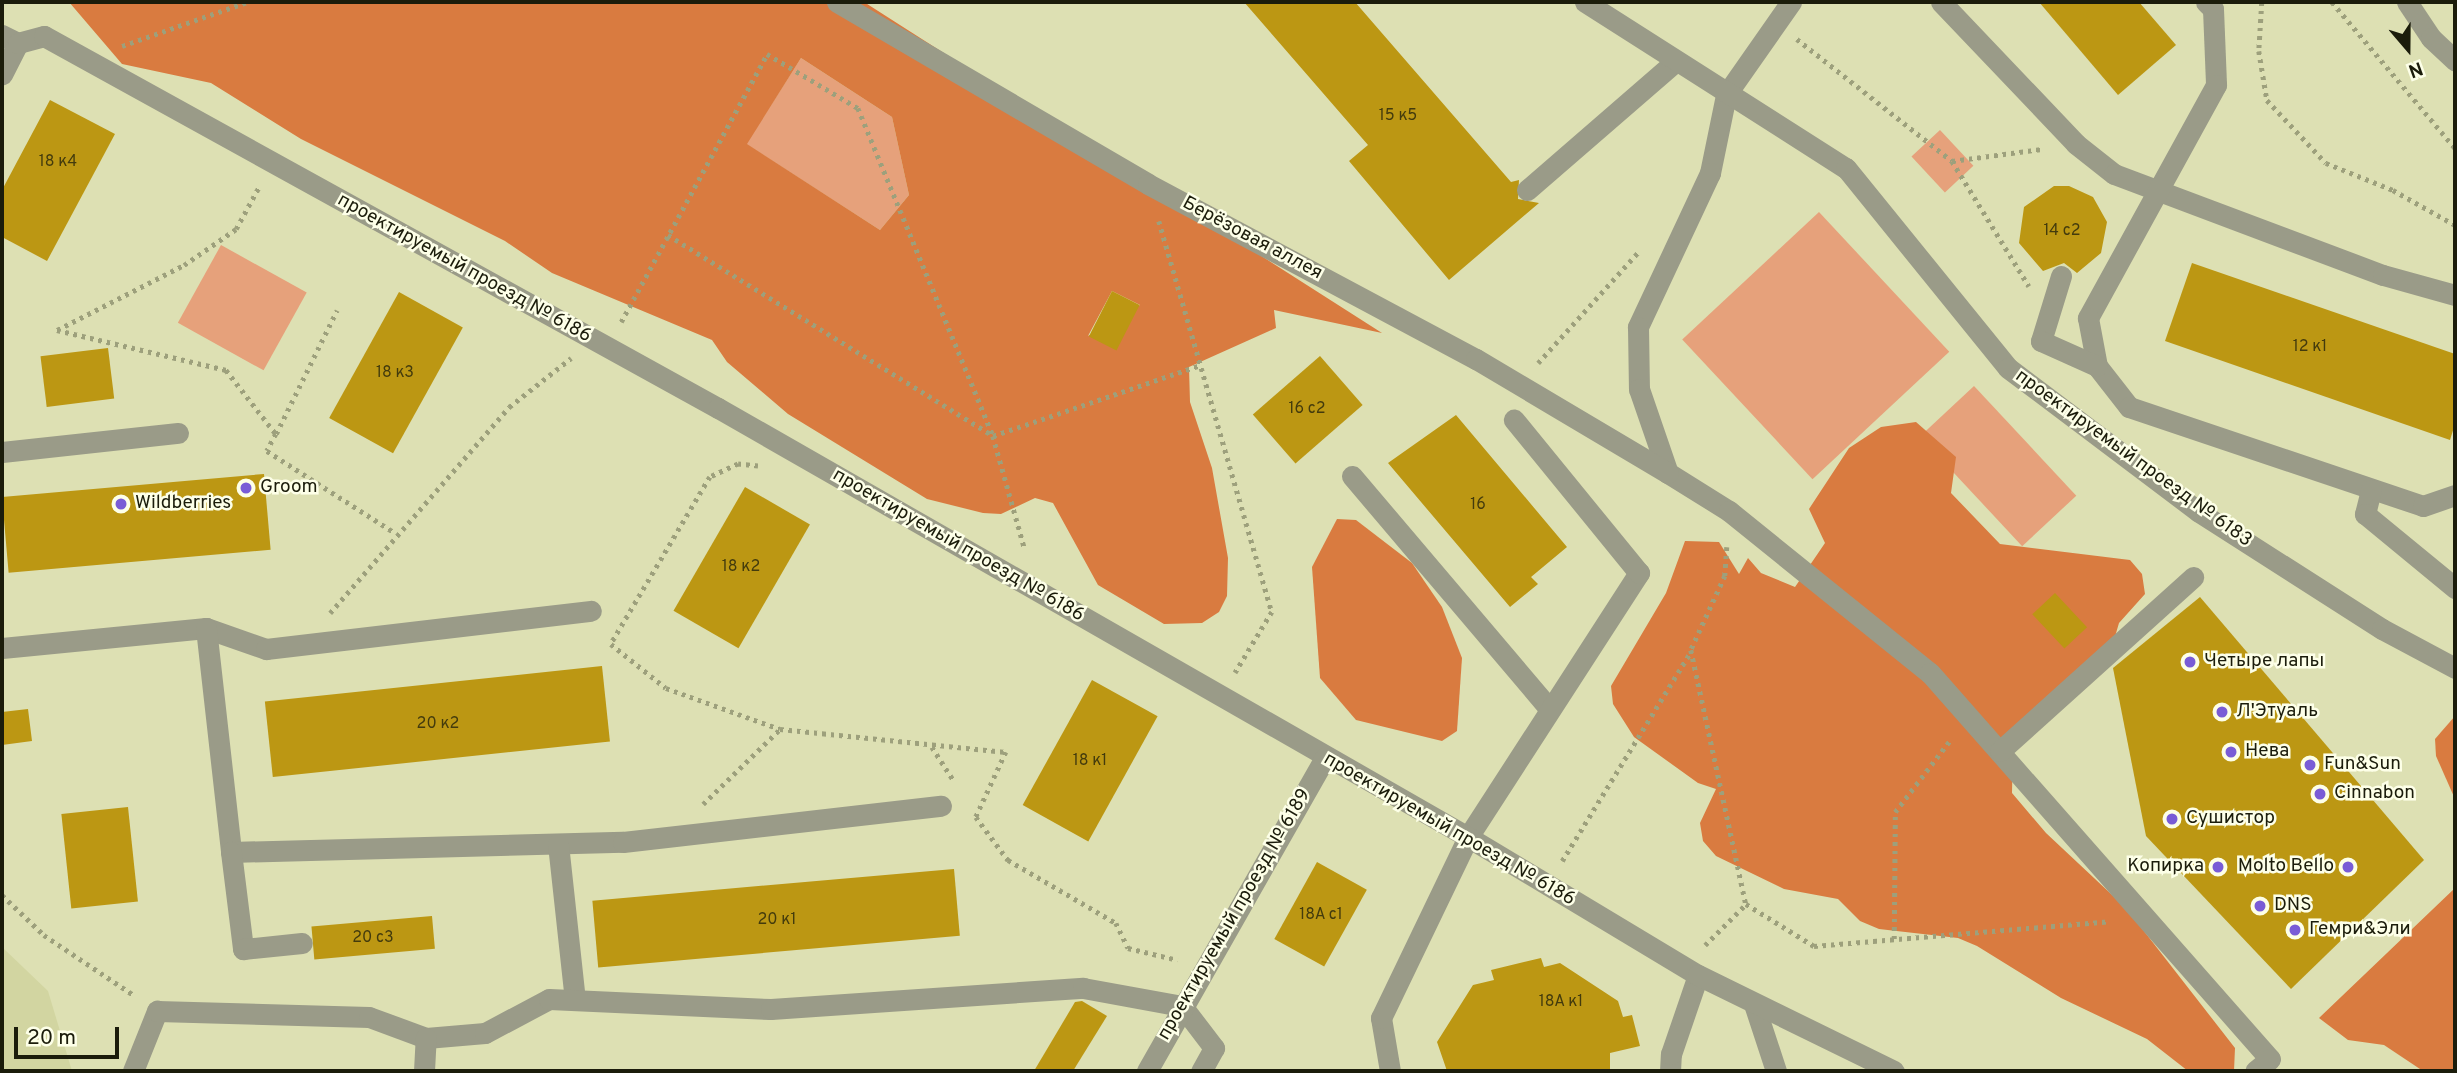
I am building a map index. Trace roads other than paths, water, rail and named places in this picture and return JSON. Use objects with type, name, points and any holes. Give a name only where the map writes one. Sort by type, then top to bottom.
[{"type":"street","name":"Берёзовая аллея","points":[[837,2],[1148,184],[1519,385],[1729,511],[1930,673],[2149,918],[2270,1059],[2255,1071]]},
{"type":"street","name":"проектируемый проезд № 6183","points":[[1585,2],[1726,95],[1846,168],[2008,368],[2199,512],[2382,629],[2455,668]]},
{"type":"street","points":[[1668,473],[1639,389],[1637,327],[1710,173],[1726,95],[1791,2]]},
{"type":"street","points":[[1941,2],[2076,144],[2114,174],[2159,194],[2384,275],[2455,295]]},
{"type":"street","points":[[2096,366],[2088,318],[2159,194],[2216,85],[2213,9],[2206,2]]},
{"type":"street","points":[[2407,2],[2431,38],[2455,60]]},
{"type":"street","name":"проектируемый проезд № 6186","points":[[10,39],[44,36],[601,344],[1036,589],[1220,698],[1468,837],[1690,971],[1894,1071]]},
{"type":"street","points":[[2,74],[10,39]]},
{"type":"street","points":[[1527,190],[1676,61]]},
{"type":"street","points":[[2061,276],[2041,341],[2096,366],[2129,407],[2423,506],[2455,495]]},
{"type":"street","points":[[1390,1071],[1381,1018],[1468,837],[1548,707],[1639,573],[1514,420]]},
{"type":"street","points":[[2,452],[178,433]]},
{"type":"street","points":[[1352,476],[1548,707]]},
{"type":"street","points":[[2371,490],[2365,514],[2455,588]]},
{"type":"street","points":[[2000,751],[2193,577]]},
{"type":"street","points":[[2,648],[206,628],[266,649],[591,611]]},
{"type":"street","points":[[206,628],[243,949],[302,943]]},
{"type":"street","name":"проектируемый проезд № 6189","points":[[1147,1071],[1202,966],[1325,758]]},
{"type":"street","points":[[231,852],[558,844],[667,837],[941,806]]},
{"type":"street","points":[[558,844],[575,1000]]},
{"type":"street","points":[[1670,1071],[1671,1054],[1690,971]]},
{"type":"street","points":[[133,1071],[157,1011],[369,1017],[426,1038],[485,1033],[549,999],[771,1009],[1083,988],[1182,1006],[1214,1048],[1201,1071]]},
{"type":"street","points":[[1754,1004],[1776,1071]]},
{"type":"street","points":[[424,1071],[426,1038]]},
{"type":"place","name":"Groom","points":[[246,488]]},
{"type":"place","name":"Wildberries","points":[[121,504]]},
{"type":"place","name":"Четыре лапы","points":[[2190,662]]},
{"type":"place","name":"Л'Этуаль","points":[[2222,712]]},
{"type":"place","name":"Нева","points":[[2231,752]]},
{"type":"place","name":"Fun&Sun","points":[[2310,765]]},
{"type":"place","name":"Cinnabon","points":[[2320,794]]},
{"type":"place","name":"Сушистор","points":[[2172,819]]},
{"type":"place","name":"Копирка","points":[[2218,867]]},
{"type":"place","name":"Molto Bello","points":[[2348,867]]},
{"type":"place","name":"DNS","points":[[2260,906]]},
{"type":"place","name":"Гемри&Эли","points":[[2295,930]]}]
